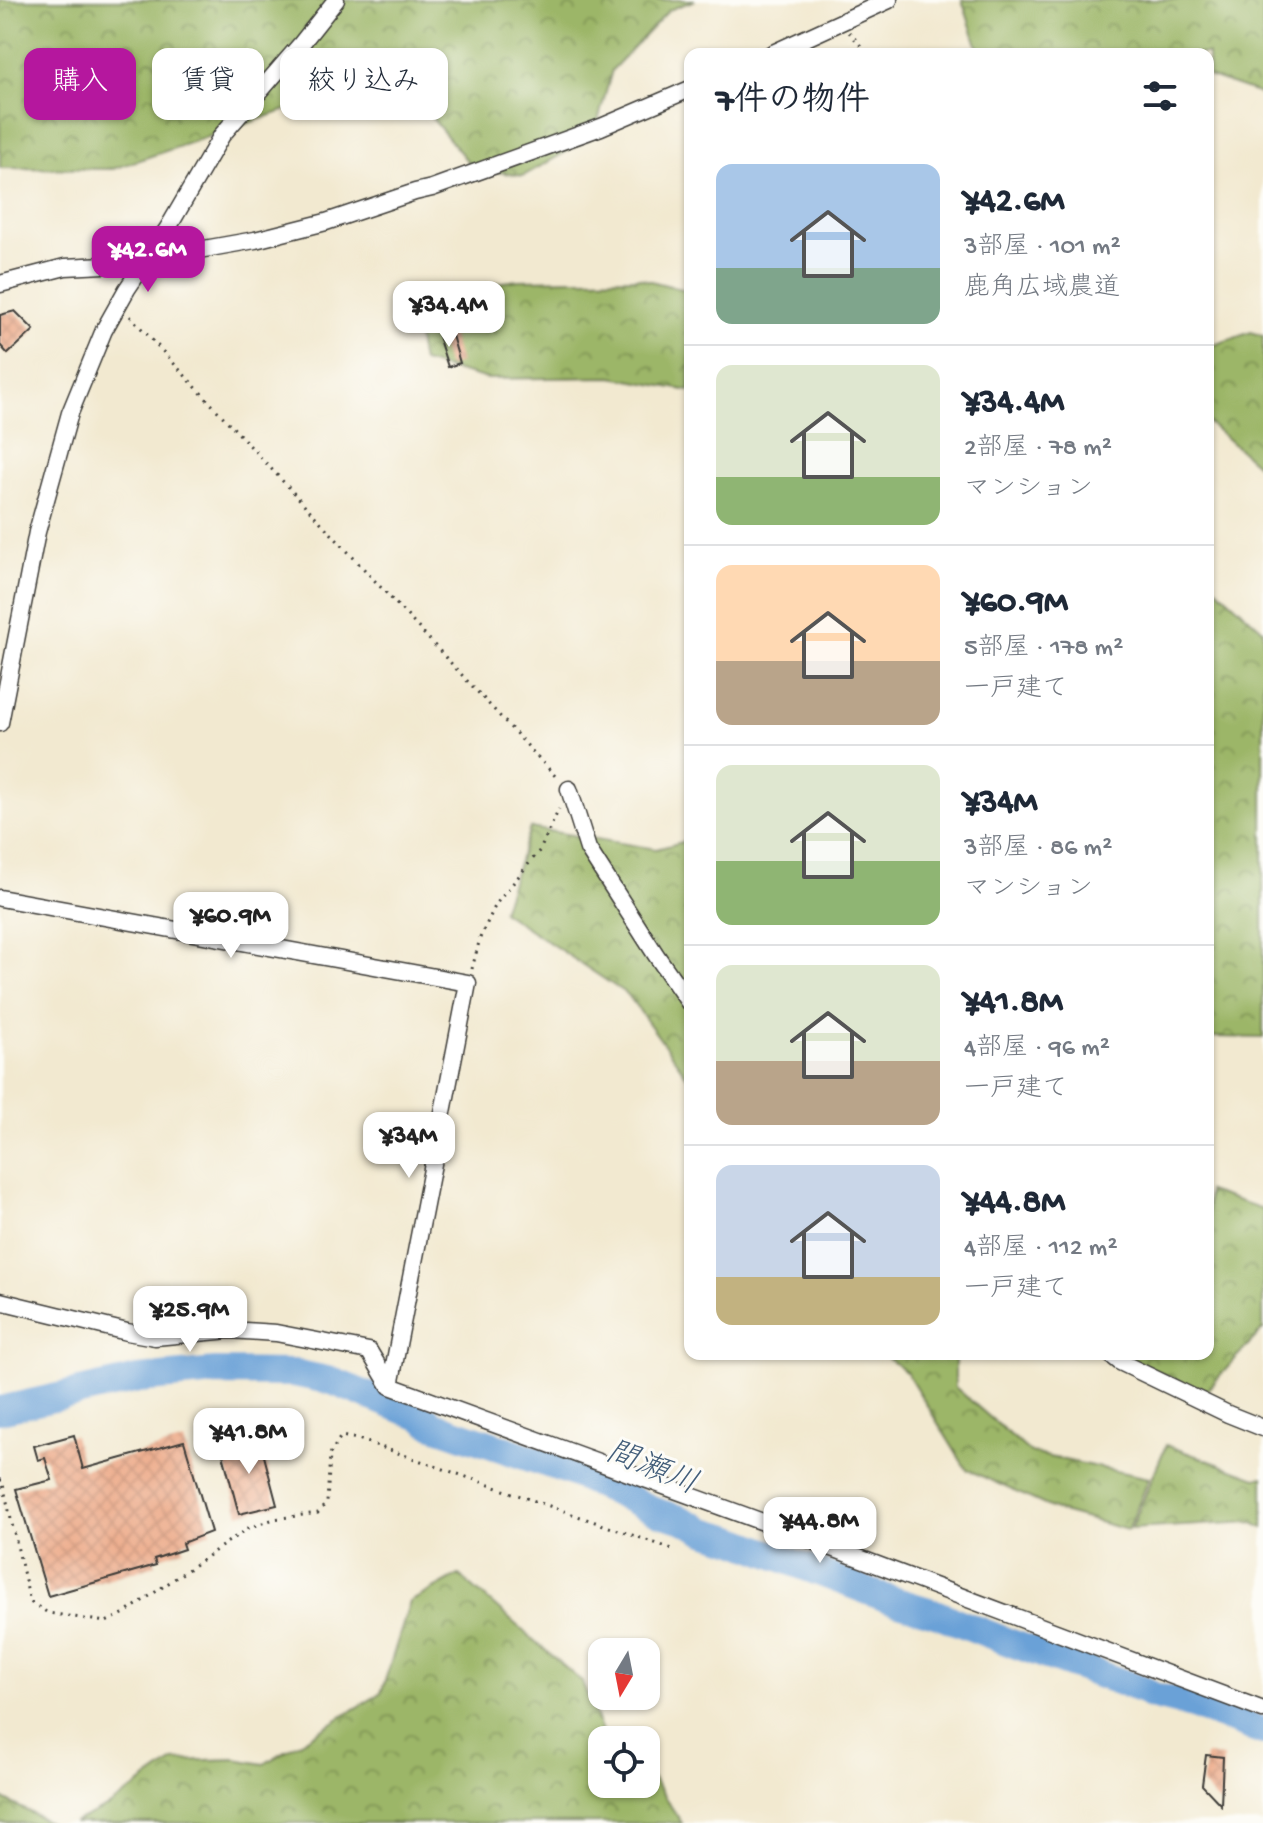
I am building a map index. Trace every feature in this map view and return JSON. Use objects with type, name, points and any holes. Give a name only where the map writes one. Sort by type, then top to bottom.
[{"type":"street","points":[[0,723],[37,532],[70,413],[104,330],[222,135],[336,0]]},
{"type":"street","points":[[784,48],[889,0]]},
{"type":"street","points":[[0,284],[65,267],[193,251],[255,240],[326,222],[432,188],[601,127],[684,92]]},
{"type":"street","points":[[569,789],[588,849],[684,995]]},
{"type":"street","points":[[0,898],[468,983],[390,1386]]},
{"type":"street","points":[[0,1301],[155,1337],[229,1330],[276,1333],[369,1351],[390,1386],[1263,1710]]},
{"type":"street","points":[[1118,1360],[1263,1428]]},
{"type":"path","points":[[841,22],[863,48]]},
{"type":"path","points":[[119,304],[569,789],[540,850],[496,904],[480,938],[468,983]]},
{"type":"path","points":[[0,1480],[30,1602],[48,1613],[106,1622],[125,1613],[248,1528],[274,1519],[318,1513],[327,1502],[330,1454],[341,1436],[358,1439],[675,1550]]},
{"type":"green space","points":[[0,0],[695,0],[669,10],[612,70],[594,136],[523,176],[473,168],[434,120],[448,120],[448,48],[280,48],[280,112],[264,118],[264,48],[152,48],[152,120],[257,120],[113,169],[0,168]]},
{"type":"green space","points":[[962,0],[1263,0],[1263,95],[1214,78],[1214,48],[978,48]]},
{"type":"green space","points":[[639,278],[684,289],[684,390],[611,377],[488,379],[422,362],[410,296],[517,280]]},
{"type":"green space","points":[[1251,332],[1263,336],[1263,470],[1214,427],[1214,345]]},
{"type":"green space","points":[[1214,585],[1263,630],[1263,1038],[1214,1037]]},
{"type":"green space","points":[[530,828],[656,849],[684,842],[684,1072],[628,995],[502,911]]},
{"type":"green space","points":[[1214,1193],[1263,1209],[1263,1329],[1205,1392],[1129,1360],[1214,1360]]},
{"type":"green space","points":[[891,1360],[955,1360],[955,1387],[1031,1453],[1149,1478],[1128,1530],[1058,1511],[966,1469],[907,1373]]},
{"type":"green space","points":[[1166,1445],[1256,1478],[1263,1476],[1263,1528],[1252,1522],[1131,1529]]},
{"type":"green space","points":[[459,1575],[582,1682],[588,1697],[588,1710],[593,1710],[600,1726],[588,1726],[588,1798],[660,1798],[660,1790],[682,1823],[73,1823],[109,1806],[174,1761],[235,1759],[264,1764],[381,1693],[410,1602]]},
{"type":"green space","points":[[0,1797],[50,1823],[0,1823]]},
{"type":"building","points":[[15,311],[34,330],[8,354],[0,345],[0,315]]},
{"type":"building","points":[[451,332],[460,363],[448,367],[438,336]]},
{"type":"building","points":[[74,1435],[83,1469],[184,1441],[211,1532],[182,1543],[184,1549],[154,1559],[156,1565],[48,1596],[16,1489],[52,1480],[45,1458],[38,1460],[34,1446]]},
{"type":"building","points":[[259,1437],[277,1505],[239,1514],[221,1447]]},
{"type":"building","points":[[1206,1755],[1223,1757],[1221,1805],[1202,1785]]},
{"type":"waterway","name":"間瀬川","points":[[0,1410],[138,1379],[216,1372],[294,1373],[332,1381],[428,1420],[428,1423],[571,1472],[705,1531],[935,1613],[1150,1695],[1191,1705],[1263,1731]]}]
